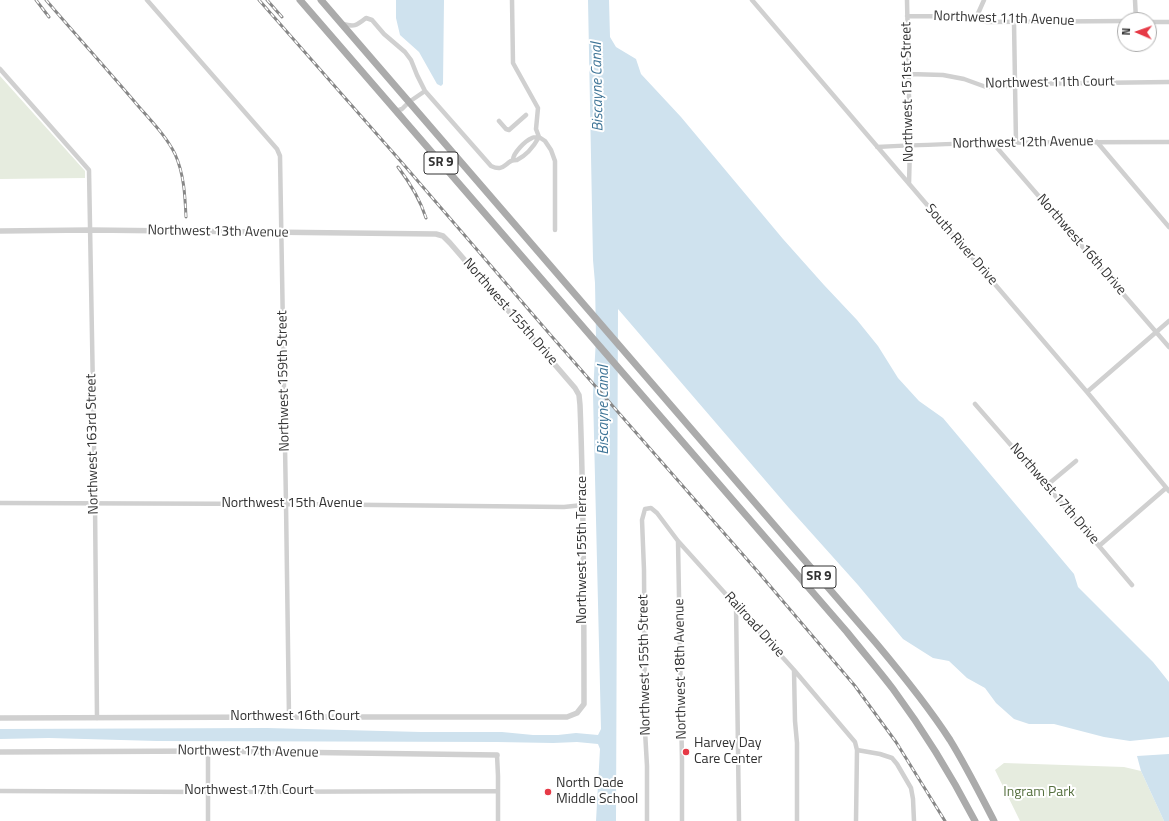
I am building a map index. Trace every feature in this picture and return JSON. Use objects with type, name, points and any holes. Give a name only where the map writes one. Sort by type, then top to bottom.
[{"type":"main road","name":"SR 9","points":[[300,0],[842,626],[893,689],[928,740],[960,791],[975,821]]},
{"type":"main road","name":"SR 9","points":[[321,0],[912,686],[949,740],[977,787],[994,821]]},
{"type":"street","name":"Northwest 159th Street","points":[[148,0],[277,149],[280,156],[288,717]]},
{"type":"street","points":[[512,0],[512,51],[514,63],[538,108],[536,129],[539,137],[545,141],[551,150],[555,161],[555,230]]},
{"type":"street","name":"South River Drive","points":[[752,0],[1087,392],[1168,490]]},
{"type":"street","name":"Northwest 151st Street","points":[[907,0],[910,145],[909,185]]},
{"type":"street","points":[[976,18],[984,0]]},
{"type":"street","points":[[1135,0],[1136,12]]},
{"type":"street","name":"Northwest 11th Avenue","points":[[907,16],[976,18],[987,22],[1117,22]]},
{"type":"street","points":[[342,24],[351,26],[356,25],[366,18],[372,20],[384,34],[405,52],[411,60],[425,91],[492,166],[497,169],[502,168],[513,160],[517,160],[532,148],[539,137]]},
{"type":"street","points":[[1014,22],[1016,143]]},
{"type":"street","points":[[1157,22],[1169,22]]},
{"type":"street","name":"Northwest 163rd Street","points":[[0,69],[89,170],[97,718]]},
{"type":"street","name":"Northwest 11th Court","points":[[909,74],[943,75],[964,79],[986,87],[1016,84],[1169,82]]},
{"type":"street","points":[[396,111],[402,109],[425,91]]},
{"type":"street","points":[[499,121],[506,129],[509,130],[526,115]]},
{"type":"street","points":[[513,160],[513,155],[519,149],[533,138],[539,137]]},
{"type":"street","name":"Northwest 12th Avenue","points":[[877,147],[992,142],[1169,142]]},
{"type":"street","name":"Northwest 16th Drive","points":[[992,142],[1169,347]]},
{"type":"street","points":[[1097,142],[1169,228]]},
{"type":"street","name":"Northwest 13th Avenue","points":[[0,231],[90,230],[436,234]]},
{"type":"street","name":"Northwest 155th Drive","points":[[436,234],[443,236],[450,243],[575,388],[579,396]]},
{"type":"street","points":[[1087,392],[1169,321]]},
{"type":"street","name":"Northwest 155th Terrace","points":[[579,396],[583,505],[584,704]]},
{"type":"street","name":"Northwest 17th Drive","points":[[975,404],[1132,585]]},
{"type":"street","points":[[1046,486],[1076,461]]},
{"type":"street","points":[[1099,546],[1168,490]]},
{"type":"street","name":"Northwest 15th Avenue","points":[[0,503],[564,507],[583,505]]},
{"type":"street","name":"Railroad Drive","points":[[645,510],[651,508],[657,513],[678,541],[794,670],[855,742],[857,750]]},
{"type":"street","name":"Northwest 155th Street","points":[[645,510],[642,520],[647,821]]},
{"type":"street","name":"Northwest 18th Avenue","points":[[678,541],[682,821]]},
{"type":"street","points":[[736,605],[739,821]]},
{"type":"street","points":[[794,670],[797,743],[797,821]]},
{"type":"street","name":"Northwest 16th Court","points":[[0,718],[567,717],[577,713],[584,704]]},
{"type":"street","points":[[856,821],[857,750],[880,754],[892,758],[897,764],[911,788],[914,821]]},
{"type":"street","points":[[208,751],[208,821]]},
{"type":"street","name":"Northwest 17th Avenue","points":[[0,752],[208,751],[497,755]]},
{"type":"street","points":[[497,755],[498,821]]},
{"type":"street","name":"Northwest 17th Court","points":[[0,790],[208,792],[498,791]]},
{"type":"green space","points":[[0,76],[85,171],[85,178],[0,179]]},
{"type":"green space","name":"Ingram Park","points":[[1004,763],[1124,767],[1141,771],[1164,821],[1020,821],[995,770]]},
{"type":"water","points":[[396,0],[444,0],[443,84],[441,86],[437,84],[419,52],[400,35],[396,18]]},
{"type":"water","name":"Biscayne Canal","points":[[588,0],[609,0],[610,37],[616,47],[636,59],[641,74],[681,117],[783,239],[857,320],[878,346],[898,378],[919,401],[943,418],[1074,574],[1078,587],[1153,662],[1169,682],[1169,737],[1130,741],[1104,737],[1054,724],[1029,724],[1014,719],[996,703],[985,688],[967,678],[949,661],[933,658],[903,639],[858,585],[789,508],[618,309],[616,821],[596,821],[600,749],[598,744],[577,742],[157,741],[49,738],[0,739],[0,729],[267,728],[421,732],[502,732],[533,735],[576,733],[598,735],[601,729],[593,394],[596,338]]},
{"type":"water","points":[[1169,754],[1169,821],[1164,821],[1141,771],[1137,756]]},
{"type":"railway","points":[[36,0],[49,17]]},
{"type":"railway","points":[[46,0],[156,126],[171,147],[178,162],[182,177],[186,217]]},
{"type":"railway","points":[[259,0],[759,573],[855,686],[896,742],[945,821]]},
{"type":"railway","points":[[267,0],[282,17]]},
{"type":"railway","points":[[398,167],[414,191],[426,218]]},
{"type":"place","name":"Harvey Day Care Center","points":[[686,752]]},
{"type":"place","name":"North Dade Middle School","points":[[548,792]]}]
